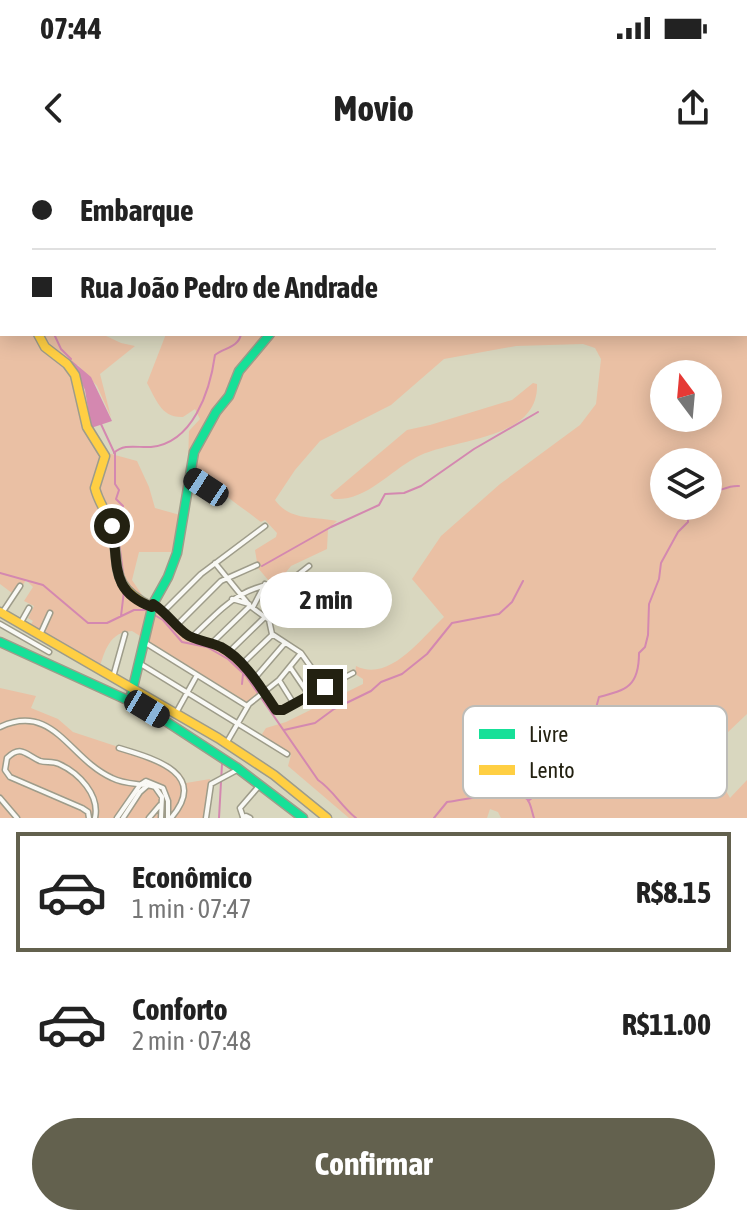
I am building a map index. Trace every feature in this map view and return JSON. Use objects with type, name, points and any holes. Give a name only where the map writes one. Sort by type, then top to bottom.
[{"type":"main road","points":[[39,336],[45,347],[67,364],[75,375],[87,427],[105,456],[95,488],[112,526],[124,590],[152,608]]},
{"type":"main road","points":[[130,700],[152,608],[177,553],[188,476],[198,443],[229,396],[239,371],[268,336]]},
{"type":"main road","points":[[1,612],[133,687],[275,774],[327,818]]},
{"type":"main road","points":[[0,642],[130,700],[238,768],[303,818]]},
{"type":"street","points":[[188,476],[206,487]]},
{"type":"street","points":[[164,611],[215,563],[265,526]]},
{"type":"street","points":[[215,563],[251,606],[268,618],[272,634],[301,653],[325,687]]},
{"type":"street","points":[[177,625],[214,586],[257,565]]},
{"type":"street","points":[[229,652],[268,618],[290,581],[309,566]]},
{"type":"street","points":[[191,637],[240,593],[265,584],[290,581]]},
{"type":"street","points":[[212,643],[251,606],[265,584]]},
{"type":"street","points":[[1,612],[20,586]]},
{"type":"street","points":[[232,599],[251,606]]},
{"type":"street","points":[[20,624],[29,608]]},
{"type":"street","points":[[152,608],[164,611],[191,637],[229,652],[242,664],[261,695],[276,710],[283,710],[353,673]]},
{"type":"street","points":[[40,635],[50,613]]},
{"type":"street","points":[[0,624],[49,652]]},
{"type":"street","points":[[113,677],[125,634]]},
{"type":"street","points":[[242,664],[272,634]]},
{"type":"street","points":[[21,651],[26,638]]},
{"type":"street","points":[[144,642],[247,706]]},
{"type":"street","points":[[254,679],[285,643]]},
{"type":"street","points":[[225,744],[247,706],[279,680],[301,653]]},
{"type":"street","points":[[138,663],[287,754]]},
{"type":"street","points":[[290,667],[310,695]]},
{"type":"street","points":[[176,713],[197,675]]},
{"type":"street","points":[[279,680],[294,704]]},
{"type":"street","points":[[0,727],[24,719],[44,724],[112,779],[148,785],[158,790],[162,802],[161,818]]},
{"type":"street","points":[[198,741],[204,730]]},
{"type":"street","points":[[119,748],[163,762],[178,774],[184,795],[180,808],[170,818]]},
{"type":"street","points":[[89,818],[88,812],[10,777],[5,770],[7,758],[14,752],[24,751],[42,762],[62,765],[93,795],[95,818]]},
{"type":"street","points":[[206,818],[211,784],[238,768]]},
{"type":"street","points":[[120,818],[140,785],[146,781],[163,788],[170,818]]},
{"type":"street","points":[[120,818],[148,785]]},
{"type":"street","points":[[250,818],[243,818],[240,808],[261,785]]},
{"type":"street","points":[[281,800],[291,787]]},
{"type":"street","points":[[0,798],[17,818]]},
{"type":"street","points":[[149,818],[162,802]]},
{"type":"shaded area","points":[[0,336],[106,336],[135,346],[100,374],[111,417],[97,386],[78,365],[72,367],[83,383],[91,428],[104,452],[137,461],[155,508],[180,515],[174,552],[139,552],[132,580],[144,598],[153,600],[155,608],[189,638],[207,642],[239,662],[265,695],[251,705],[132,631],[113,639],[99,669],[29,627],[33,621],[28,618],[34,606],[24,601],[33,587],[26,580],[16,596],[0,584]]},
{"type":"shaded area","points":[[165,336],[747,336],[747,714],[727,733],[727,706],[463,706],[463,798],[727,798],[727,793],[730,798],[747,780],[747,818],[501,818],[498,812],[490,809],[487,818],[349,818],[288,766],[291,755],[269,743],[262,734],[266,728],[286,722],[363,684],[363,679],[355,674],[356,666],[369,670],[393,663],[444,617],[412,579],[441,536],[500,484],[580,425],[596,404],[601,359],[595,348],[583,344],[516,346],[444,359],[391,405],[320,441],[275,500],[295,515],[337,521],[328,529],[327,549],[291,566],[274,587],[258,568],[255,550],[276,537],[277,533],[265,520],[261,522],[223,494],[188,462],[189,431],[200,419],[195,409],[183,417],[169,414],[160,406],[147,383]]},
{"type":"shaded area","points":[[71,360],[91,377],[112,421],[91,428],[85,390]]},
{"type":"shaded area","points":[[533,383],[537,384],[534,403],[524,417],[509,428],[430,451],[405,464],[367,491],[346,498],[334,499],[330,495],[407,430],[512,400]]},
{"type":"shaded area","points":[[0,688],[36,696],[31,708],[58,719],[73,732],[167,763],[182,775],[186,783],[210,779],[205,818],[0,818]]},
{"type":"waterway","points":[[55,336],[61,349],[71,359]]},
{"type":"waterway","points":[[114,453],[127,447],[151,447],[178,436],[188,426],[204,399],[215,355],[234,345],[240,336]]},
{"type":"waterway","points":[[262,566],[331,527],[379,505],[385,494],[404,493],[421,486],[474,449],[538,412]]},
{"type":"waterway","points":[[100,422],[114,452]]},
{"type":"waterway","points":[[115,453],[115,484],[119,490],[116,499],[123,506],[119,542],[124,580]]},
{"type":"waterway","points":[[722,489],[739,486]]},
{"type":"waterway","points":[[597,706],[599,697],[624,689],[634,680],[639,653],[645,647],[648,635],[649,604],[659,579],[661,563],[688,520]]},
{"type":"waterway","points":[[0,573],[43,585],[88,623],[107,623],[134,610],[146,610],[163,620],[182,642],[207,647],[228,659],[246,676],[318,780],[356,818]]},
{"type":"waterway","points":[[284,730],[315,723],[381,682],[402,674],[427,654],[452,623],[499,614],[512,602],[523,581]]},
{"type":"waterway","points":[[121,616],[124,591]]},
{"type":"waterway","points":[[242,684],[243,674]]},
{"type":"waterway","points":[[219,818],[222,764]]},
{"type":"waterway","points":[[434,818],[447,802],[474,798]]},
{"type":"waterway","points":[[525,798],[534,818]]},
{"type":"waterway","points":[[528,801],[532,798]]},
{"type":"traffic: fast","points":[[130,700],[153,604],[177,553],[194,452],[216,412],[229,396],[239,371],[268,336]]},
{"type":"traffic: fast","points":[[0,642],[147,709],[236,767],[303,818]]},
{"type":"traffic: slow","points":[[39,336],[45,347],[67,364],[75,375],[87,427],[105,456],[95,488],[114,537],[121,581],[127,590],[152,607]]},
{"type":"traffic: slow","points":[[0,612],[218,738],[274,775],[327,818]]},
{"type":"route","points":[[112,526],[119,579],[126,593],[164,611],[188,637],[204,640],[229,652],[242,664],[276,710],[283,710],[325,687]]}]
